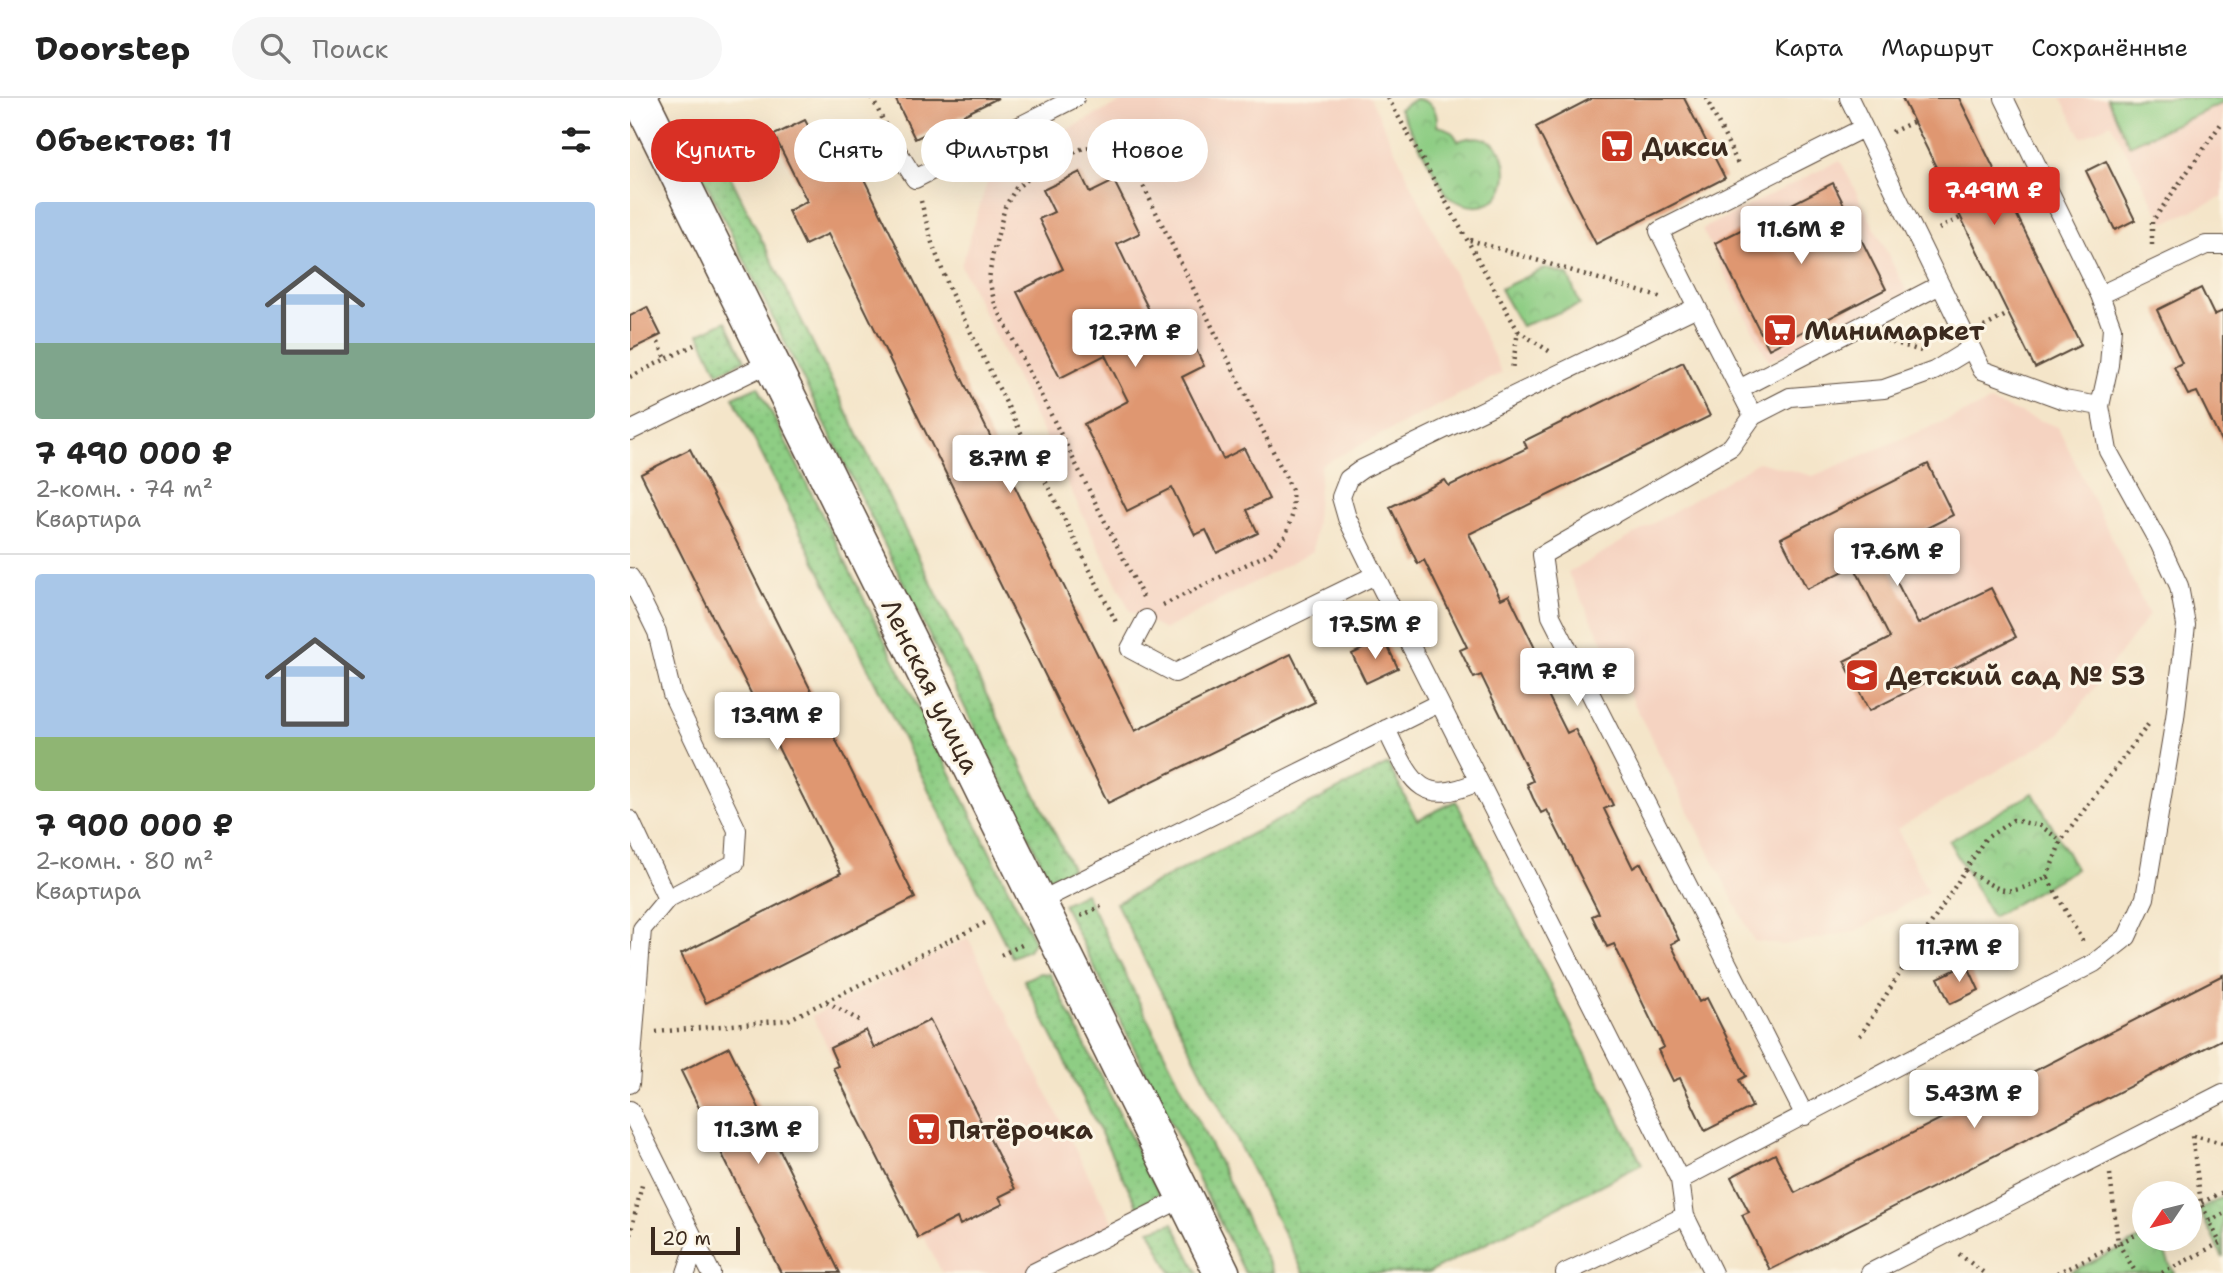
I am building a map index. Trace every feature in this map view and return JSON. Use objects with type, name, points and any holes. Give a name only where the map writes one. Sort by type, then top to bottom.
[{"type":"street","name":"Ленская улица","points":[[640,98],[1222,1273]]},
{"type":"lane","points":[[907,166],[915,179],[1075,98]]},
{"type":"lane","points":[[1849,98],[1982,369],[2064,400],[2100,406]]},
{"type":"lane","points":[[1681,1180],[2094,963],[2127,937],[2145,898],[2175,718],[2186,625],[2179,586],[2160,545],[2108,451],[2100,406],[2109,365],[2112,328],[2100,295],[2004,98]]},
{"type":"lane","points":[[1753,416],[1659,232],[1863,128]]},
{"type":"lane","points":[[2100,295],[2206,245],[2223,245]]},
{"type":"lane","points":[[1739,388],[1940,285]]},
{"type":"lane","points":[[1697,307],[1362,469],[1348,479],[1341,497],[1347,518],[1375,575],[1681,1180],[1685,1216],[1713,1273]]},
{"type":"lane","points":[[1805,1115],[1551,615],[1542,555],[1731,447],[1753,416],[1790,397],[1884,389],[1934,371],[1970,349]]},
{"type":"lane","points":[[630,431],[771,362]]},
{"type":"lane","points":[[1148,616],[1130,649],[1175,673],[1375,575]]},
{"type":"lane","points":[[630,577],[657,632],[672,694],[737,830],[735,863],[667,899],[642,929],[630,1084]]},
{"type":"lane","points":[[1038,902],[1439,703]]},
{"type":"lane","points":[[1386,729],[1409,774],[1423,788],[1440,794],[1458,792],[1479,781]]},
{"type":"lane","points":[[630,820],[667,899]]},
{"type":"lane","points":[[1870,1273],[2223,1093]]},
{"type":"lane","points":[[630,1110],[711,1273]]},
{"type":"lane","points":[[1033,1273],[1185,1197]]},
{"type":"lane","points":[[1565,1273],[1685,1216]]},
{"type":"lane","points":[[686,1273],[696,1244]]},
{"type":"path","points":[[872,98],[882,119]]},
{"type":"path","points":[[1388,98],[1518,331],[1573,367]]},
{"type":"path","points":[[1706,98],[1749,186]]},
{"type":"path","points":[[2153,271],[2152,222],[2223,121]]},
{"type":"path","points":[[1103,145],[1118,151],[1132,163],[1292,490],[1293,513],[1286,535],[1270,553],[1148,616],[995,304],[989,280],[1005,207],[1016,188],[1035,174],[1083,148],[1103,145]]},
{"type":"path","points":[[915,179],[932,243],[951,293],[1130,649]]},
{"type":"path","points":[[1468,239],[1647,295],[1697,307]]},
{"type":"path","points":[[1851,330],[1952,360]]},
{"type":"path","points":[[1508,398],[1518,331]]},
{"type":"path","points":[[655,336],[666,359]]},
{"type":"path","points":[[630,376],[694,345]]},
{"type":"path","points":[[1965,870],[2001,890],[2021,891],[2047,877],[2061,841],[2155,715],[2175,718]]},
{"type":"path","points":[[1860,1036],[1985,839],[2013,820],[2040,826],[2061,841]]},
{"type":"path","points":[[2047,877],[2094,963]]},
{"type":"path","points":[[633,1034],[788,1020],[985,923]]},
{"type":"path","points":[[827,1002],[862,1022]]},
{"type":"path","points":[[2182,1114],[2192,1136],[2198,1181]]},
{"type":"path","points":[[2192,1136],[2223,1143]]},
{"type":"path","points":[[2108,1152],[2118,1243],[2136,1273]]},
{"type":"path","points":[[630,1235],[642,1184]]},
{"type":"path","points":[[2202,1202],[2223,1192]]},
{"type":"path","points":[[2162,1273],[2220,1243],[2202,1205]]},
{"type":"path","points":[[2208,1220],[2223,1214]]},
{"type":"path","points":[[2057,1273],[2132,1237]]},
{"type":"shaded area","points":[[1130,98],[1370,98],[1502,373],[1321,465],[1313,551],[1164,630],[1130,611],[961,266],[987,182],[1073,182],[1073,126],[1087,120],[1087,182],[1208,182],[1208,119],[1088,119]]},
{"type":"shaded area","points":[[2061,98],[2223,98],[2223,197],[2164,223],[2111,123],[2082,138]]},
{"type":"shaded area","points":[[1840,160],[1907,292],[1769,361],[1702,229]]},
{"type":"shaded area","name":"Детский сад № 53","points":[[1990,402],[2058,427],[2149,615],[2059,735],[1897,829],[1928,892],[1856,931],[1783,945],[1754,941],[1568,573],[1758,462],[1813,476]]},
{"type":"shaded area","points":[[968,938],[1120,1237],[1048,1273],[942,1273],[812,1016]]},
{"type":"green space","points":[[2107,98],[2223,98],[2223,103],[2129,145]]},
{"type":"green space","points":[[1415,99],[1429,104],[1435,111],[1437,126],[1450,130],[1458,141],[1480,138],[1495,145],[1504,159],[1506,175],[1501,191],[1490,203],[1472,206],[1448,197],[1399,109]]},
{"type":"green space","points":[[706,182],[733,182],[1072,868],[1049,878]]},
{"type":"green space","points":[[1545,268],[1568,275],[1580,305],[1521,326],[1500,289]]},
{"type":"green space","points":[[726,321],[745,360],[718,373],[699,334]]},
{"type":"green space","points":[[758,386],[1034,941],[1028,950],[1012,957],[733,397]]},
{"type":"green space","points":[[1388,764],[1417,820],[1456,801],[1642,1164],[1428,1273],[1304,1273],[1116,903]]},
{"type":"green space","points":[[2033,793],[2076,869],[1992,917],[1949,841]]},
{"type":"green space","points":[[1085,893],[1274,1273],[1245,1273],[1063,904]]},
{"type":"green space","points":[[1040,973],[1050,974],[1159,1194],[1138,1207],[1024,980]]},
{"type":"green space","points":[[2223,1197],[2223,1258],[2202,1216],[2202,1208]]},
{"type":"green space","points":[[1173,1223],[1198,1273],[1171,1273],[1150,1230]]},
{"type":"green space","points":[[2132,1243],[2132,1251],[2164,1251],[2174,1273],[2068,1273]]},
{"type":"building","points":[[895,98],[998,98],[955,119],[921,119],[921,136],[915,139]]},
{"type":"building","points":[[1592,98],[1684,98],[1725,178],[1596,244],[1536,127]]},
{"type":"building","points":[[1902,98],[1959,98],[2081,345],[2035,368]]},
{"type":"building","points":[[794,125],[794,175],[780,147],[780,132]]},
{"type":"building","points":[[2106,161],[2135,220],[2115,230],[2086,171]]},
{"type":"building","points":[[1080,172],[1090,193],[1114,182],[1140,233],[1117,244],[1139,290],[1157,326],[1179,315],[1204,366],[1182,377],[1223,459],[1244,448],[1269,499],[1247,510],[1258,533],[1217,553],[1206,530],[1195,535],[1172,488],[1127,511],[1084,424],[1128,401],[1105,355],[1060,378],[1017,292],[1063,269],[1039,219],[1054,212],[1043,190],[1059,182],[1073,182],[1073,175]]},
{"type":"building","points":[[798,182],[865,182],[1135,731],[1291,654],[1315,702],[1108,803],[828,234],[805,245],[788,211],[807,201]]},
{"type":"building","points":[[1833,183],[1886,289],[1769,349],[1715,243]]},
{"type":"building","points":[[2201,288],[2214,315],[2223,311],[2223,445],[2197,392],[2188,395],[2174,367],[2182,363],[2157,310]]},
{"type":"building","points":[[647,307],[661,335],[630,350],[630,316]]},
{"type":"building","points":[[1683,362],[1710,416],[1469,534],[1501,599],[1509,595],[1546,671],[1538,675],[1567,733],[1575,729],[1613,805],[1604,809],[1633,868],[1641,863],[1679,940],[1671,944],[1699,1002],[1707,998],[1746,1076],[1739,1080],[1752,1107],[1705,1131],[1680,1078],[1673,1081],[1658,1050],[1664,1047],[1614,944],[1607,947],[1592,916],[1599,913],[1547,810],[1541,813],[1533,798],[1527,784],[1533,781],[1481,675],[1474,678],[1460,650],[1467,647],[1424,560],[1418,564],[1390,507],[1445,480],[1449,486],[1527,448],[1524,441]]},
{"type":"building","points":[[690,449],[915,898],[706,1003],[681,954],[841,873],[641,474]]},
{"type":"building","points":[[1928,464],[1953,515],[1881,551],[1918,624],[1991,588],[2016,637],[1869,711],[1844,661],[1890,638],[1854,566],[1807,589],[1781,538]]},
{"type":"building","points":[[1384,639],[1398,668],[1366,683],[1352,654]]},
{"type":"building","points":[[1967,964],[1979,990],[1950,1004],[1938,978]]},
{"type":"building","points":[[2223,975],[2223,1039],[1770,1270],[1742,1215],[1749,1212],[1731,1177],[1775,1154],[1795,1193]]},
{"type":"building","name":"Пятёрочка","points":[[930,1020],[1015,1189],[999,1197],[1003,1204],[960,1225],[957,1218],[918,1238],[833,1068],[838,1066],[830,1048],[866,1030],[874,1048]]},
{"type":"building","points":[[729,1047],[840,1273],[781,1273],[708,1126],[681,1071]]},
{"type":"place","name":"Дикси","points":[[1617,146]]},
{"type":"place","name":"Минимаркет","points":[[1780,330]]},
{"type":"place","name":"Детский сад № 53","points":[[1862,675]]},
{"type":"place","name":"Пятёрочка","points":[[924,1129]]}]
